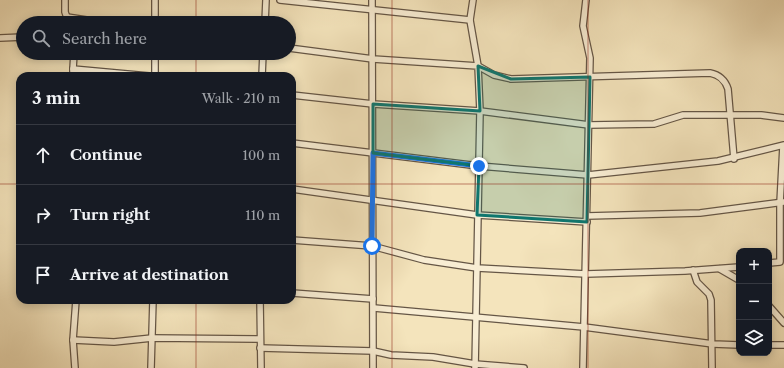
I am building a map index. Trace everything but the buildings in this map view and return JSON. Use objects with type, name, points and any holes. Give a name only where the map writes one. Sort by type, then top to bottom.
[{"type":"street","points":[[65,0],[67,16]]},
{"type":"street","points":[[155,0],[155,16]]},
{"type":"street","points":[[265,16],[266,0]]},
{"type":"street","points":[[280,0],[470,20]]},
{"type":"street","points":[[372,0],[374,104],[372,200],[374,299],[373,368]]},
{"type":"street","points":[[473,0],[470,20],[478,66],[480,111],[475,366]]},
{"type":"street","points":[[583,368],[590,77],[590,52],[583,26],[586,0]]},
{"type":"street","points":[[0,38],[16,37]]},
{"type":"street","points":[[296,49],[373,59],[478,66],[494,75],[511,79],[717,74],[726,83],[728,89],[734,159]]},
{"type":"street","points":[[74,60],[73,70],[98,72]]},
{"type":"street","points":[[156,60],[156,72]]},
{"type":"street","points":[[262,72],[263,60]]},
{"type":"street","points":[[296,95],[374,104],[480,111],[589,125],[654,124],[683,115],[730,114],[784,118]]},
{"type":"street","points":[[296,143],[479,166],[588,175],[734,159],[784,146],[782,262],[772,263]]},
{"type":"street","points":[[296,190],[478,215],[587,219],[700,213],[782,203]]},
{"type":"street","points":[[296,240],[372,246],[424,260],[478,268],[586,274],[736,267]]},
{"type":"street","points":[[720,269],[736,278]]},
{"type":"street","points":[[693,270],[700,287],[710,296],[713,344],[712,368]]},
{"type":"street","points":[[296,293],[374,299]]},
{"type":"street","points":[[75,368],[72,340],[76,304]]},
{"type":"street","points":[[151,368],[153,304]]},
{"type":"street","points":[[260,304],[261,368]]},
{"type":"street","points":[[374,308],[584,327],[713,344],[736,344]]},
{"type":"street","points":[[772,309],[783,321]]},
{"type":"street","points":[[72,340],[114,342],[152,338],[260,338]]},
{"type":"street","points":[[772,345],[784,345]]},
{"type":"street","points":[[260,348],[373,351],[475,366],[524,368]]},
{"type":"highlighted area","points":[[478,66],[511,79],[590,77],[587,222],[477,215],[479,166],[373,153],[373,104],[480,111]]},
{"type":"route","points":[[372,246],[373,153],[479,166]]}]
